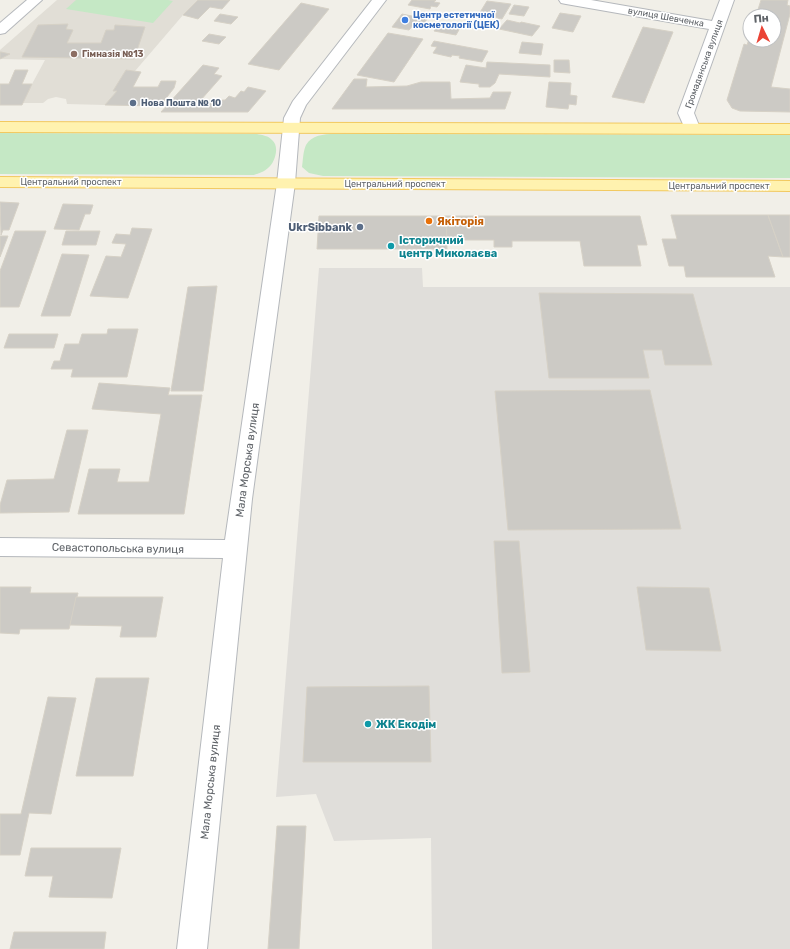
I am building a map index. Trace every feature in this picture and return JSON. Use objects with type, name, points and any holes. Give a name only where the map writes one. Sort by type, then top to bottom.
[{"type":"main road","points":[[0,127],[790,129]]},
{"type":"main road","name":"Центральний проспект","points":[[0,182],[790,186]]},
{"type":"street","points":[[0,30],[35,0]]},
{"type":"street","name":"Мала Морська вулиця","points":[[192,949],[241,499],[286,183],[292,118],[299,104],[379,0]]},
{"type":"street","name":"вулиця Шевченка","points":[[566,0],[718,26]]},
{"type":"street","name":"Громадянська вулиця","points":[[692,128],[686,113],[727,0]]},
{"type":"street","name":"Севастопольська вулиця","points":[[0,547],[236,549]]},
{"type":"shaded area","name":"Гімназія №13","points":[[57,0],[198,0],[183,15],[135,71],[126,70],[114,90],[117,91],[105,105],[67,104],[66,99],[56,97],[48,99],[43,103],[23,103],[45,60],[0,59],[0,50]]},
{"type":"shaded area","points":[[319,268],[422,268],[423,287],[790,287],[790,949],[432,949],[431,838],[334,841],[316,794],[276,797]]},
{"type":"green space","points":[[76,0],[173,1],[153,23],[66,9]]},
{"type":"green space","points":[[0,133],[257,134],[271,139],[276,146],[276,154],[271,166],[254,175],[0,174]]},
{"type":"green space","points":[[329,134],[790,135],[790,178],[323,176],[309,173],[302,167],[304,150],[309,141],[318,136]]},
{"type":"building","points":[[198,0],[230,0],[222,9],[210,7],[198,19],[183,15]]},
{"type":"building","points":[[412,0],[436,0],[434,2],[440,3],[437,7],[431,6],[430,9],[408,5]]},
{"type":"building","points":[[761,0],[788,0],[787,5],[790,6],[790,14],[782,45],[782,8],[758,8]]},
{"type":"building","points":[[487,1],[511,4],[502,19],[479,14]]},
{"type":"building","points":[[301,3],[329,9],[279,70],[248,64]]},
{"type":"building","points":[[514,5],[529,7],[524,16],[509,14]]},
{"type":"building","points":[[560,13],[581,16],[573,32],[552,28]]},
{"type":"building","points":[[220,14],[238,17],[231,24],[214,21]]},
{"type":"building","points":[[402,14],[427,19],[423,25],[414,24],[409,30],[392,27]]},
{"type":"building","points":[[507,20],[540,26],[532,36],[499,29]]},
{"type":"building","points":[[68,24],[66,29],[73,30],[67,43],[101,43],[106,30],[114,30],[115,25],[145,27],[134,59],[22,57],[38,25]]},
{"type":"building","points":[[438,25],[460,28],[456,35],[434,31]]},
{"type":"building","points":[[643,27],[673,32],[644,103],[612,97]]},
{"type":"building","points":[[388,33],[423,39],[394,82],[357,75]]},
{"type":"building","points":[[209,34],[226,37],[219,44],[202,41]]},
{"type":"building","points":[[434,41],[488,51],[482,62],[459,58],[460,56],[452,55],[451,57],[433,53],[437,47],[431,46]]},
{"type":"building","points":[[522,42],[543,44],[541,55],[519,53]]},
{"type":"building","points":[[743,48],[781,48],[771,87],[790,89],[790,112],[740,111],[732,108],[727,100]]},
{"type":"building","points":[[1,52],[10,54],[0,59]]},
{"type":"building","points":[[554,60],[569,60],[570,73],[554,72]]},
{"type":"building","points":[[487,62],[550,65],[550,77],[499,74],[495,83],[490,87],[479,87],[479,84],[460,82],[466,65],[486,68]]},
{"type":"building","points":[[203,65],[219,68],[214,74],[222,76],[200,101],[225,100],[229,96],[235,98],[241,91],[244,92],[248,87],[266,91],[248,112],[161,112]]},
{"type":"building","points":[[15,70],[28,70],[22,84],[32,84],[22,105],[0,105],[0,84],[9,84]]},
{"type":"building","points":[[126,70],[141,72],[133,87],[158,87],[161,81],[176,81],[174,88],[160,106],[105,105],[117,91],[113,91]]},
{"type":"building","points":[[354,79],[367,79],[366,87],[407,86],[421,82],[450,82],[451,99],[490,98],[493,92],[511,92],[505,109],[332,109]]},
{"type":"building","points":[[549,82],[571,83],[570,95],[577,96],[576,105],[569,104],[568,109],[546,107]]},
{"type":"building","points":[[0,202],[19,203],[9,230],[3,230],[1,235]]},
{"type":"building","points":[[63,204],[93,205],[90,214],[85,214],[79,230],[54,229]]},
{"type":"building","points":[[671,215],[768,215],[783,257],[768,256],[775,277],[686,277],[684,266],[669,266],[662,239],[677,239]]},
{"type":"building","points":[[768,215],[790,215],[790,257],[783,257]]},
{"type":"building","points":[[319,216],[446,216],[447,249],[317,249]]},
{"type":"building","points":[[446,216],[640,216],[647,245],[637,245],[641,266],[584,266],[580,241],[512,241],[512,247],[494,247],[494,240],[447,240]]},
{"type":"building","points":[[132,228],[152,229],[128,298],[90,296],[106,256],[121,257],[126,244],[112,243],[116,234],[130,235]]},
{"type":"building","points":[[15,231],[46,231],[19,307],[0,307],[0,271]]},
{"type":"building","points":[[66,231],[100,231],[96,245],[62,245]]},
{"type":"building","points":[[0,236],[8,236],[0,257]]},
{"type":"building","points":[[62,254],[89,255],[70,316],[41,316]]},
{"type":"building","points":[[217,286],[203,391],[171,391],[188,287]]},
{"type":"building","points":[[539,293],[693,294],[712,365],[665,365],[662,350],[643,350],[649,378],[549,378]]},
{"type":"building","points":[[108,329],[138,329],[127,377],[71,377],[73,369],[51,369],[54,361],[60,361],[65,344],[79,344],[82,334],[107,334]]},
{"type":"building","points":[[9,334],[58,334],[54,348],[4,348]]},
{"type":"building","points":[[99,383],[170,388],[168,395],[202,395],[184,514],[78,514],[89,469],[120,469],[117,482],[149,482],[161,414],[92,409]]},
{"type":"building","points":[[650,390],[681,529],[508,530],[495,391]]},
{"type":"building","points":[[67,430],[88,430],[69,512],[0,513],[0,505],[7,480],[54,479]]},
{"type":"building","points":[[494,541],[519,541],[530,672],[502,673]]},
{"type":"building","points":[[0,587],[31,587],[30,593],[78,593],[69,629],[20,629],[19,634],[0,633]]},
{"type":"building","points":[[637,587],[709,588],[721,651],[646,650]]},
{"type":"building","points":[[76,597],[163,597],[156,637],[120,637],[122,626],[70,625]]},
{"type":"building","points":[[96,678],[149,678],[133,776],[76,776]]},
{"type":"building","name":"ЖК Екодім","points":[[429,686],[431,762],[303,762],[307,687]]},
{"type":"building","points":[[48,697],[76,698],[51,814],[29,813],[20,855],[0,855],[0,814],[21,814]]},
{"type":"building","points":[[277,826],[306,826],[299,949],[268,949]]},
{"type":"building","points":[[31,848],[121,848],[112,898],[49,897],[53,876],[25,876]]},
{"type":"building","points":[[14,932],[106,932],[104,949],[10,949]]},
{"type":"place","name":"Центр естетичної косметології (ЦЕК)","points":[[405,20]]},
{"type":"place","name":"Гімназія №13","points":[[74,54]]},
{"type":"place","name":"Нова Пошта № 10","points":[[133,103]]},
{"type":"place","name":"Якіторія","points":[[429,221]]},
{"type":"place","name":"UkrSibbank","points":[[360,227]]},
{"type":"place","name":"Історичний центр Миколаєва","points":[[391,246]]},
{"type":"place","name":"ЖК Екодім","points":[[368,724]]}]
